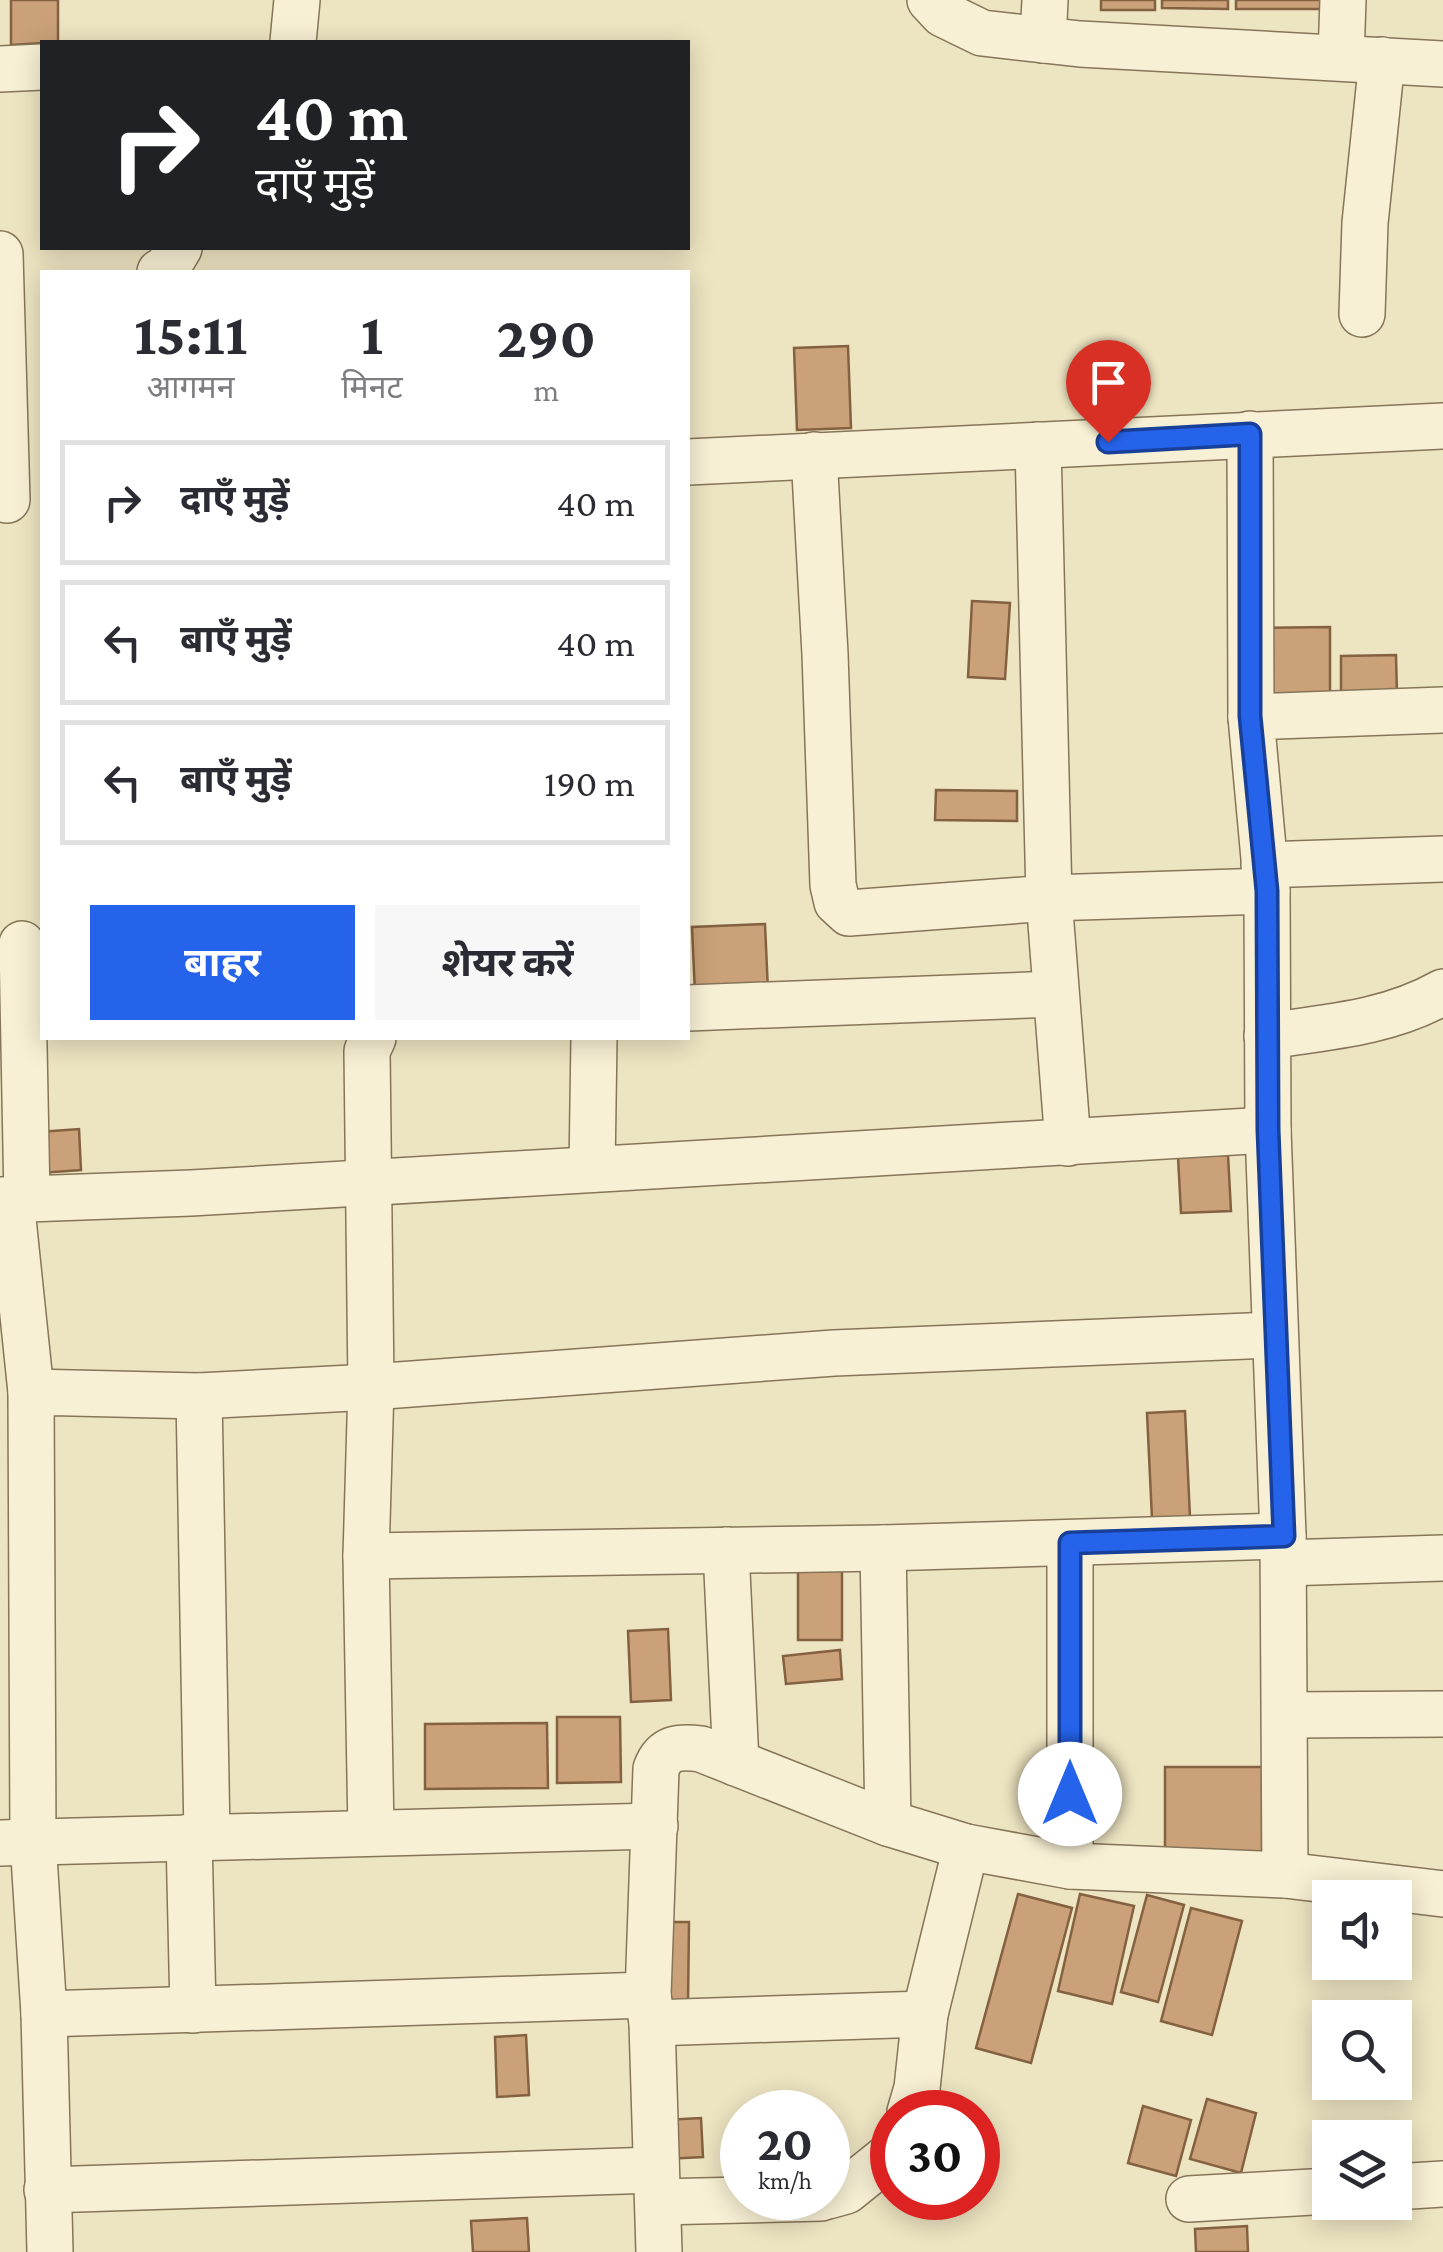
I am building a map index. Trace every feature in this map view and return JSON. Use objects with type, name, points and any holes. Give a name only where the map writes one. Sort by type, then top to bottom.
[{"type":"street","points":[[293,40],[297,0]]},
{"type":"street","points":[[930,0],[942,14],[982,33],[1044,20],[1443,64]]},
{"type":"street","points":[[1343,0],[1362,58],[1362,314]]},
{"type":"street","points":[[0,70],[40,66]]},
{"type":"street","points":[[164,270],[178,250]]},
{"type":"street","points":[[0,254],[22,301],[17,499]]},
{"type":"street","points":[[690,462],[1443,426]]},
{"type":"street","points":[[1250,434],[1250,716],[1265,878],[1268,1130],[1284,1550],[1285,1876]]},
{"type":"street","points":[[1038,445],[1049,898],[1068,1143]]},
{"type":"street","points":[[814,455],[826,654],[832,885],[836,902],[848,913],[1049,898],[1443,859]]},
{"type":"street","points":[[1250,716],[1443,710]]},
{"type":"street","points":[[22,944],[13,1200],[31,1392],[16,1456],[17,1842],[44,2014],[50,2252]]},
{"type":"street","points":[[1267,1036],[1373,1021],[1443,992]]},
{"type":"street","points":[[690,1008],[1056,994]]},
{"type":"street","points":[[371,1832],[366,1556],[371,1387],[367,1051],[372,1040]]},
{"type":"street","points":[[592,1169],[594,1040]]},
{"type":"street","points":[[13,1200],[1268,1130]]},
{"type":"street","points":[[31,1392],[198,1396],[834,1353],[1274,1335]]},
{"type":"street","points":[[192,2010],[198,1837],[198,1396]]},
{"type":"street","points":[[366,1556],[1070,1543],[1443,1558]]},
{"type":"street","points":[[1070,1543],[1070,1866]]},
{"type":"street","points":[[882,1548],[888,1823]]},
{"type":"street","points":[[726,1550],[736,1763]]},
{"type":"street","points":[[1284,1715],[1443,1714]]},
{"type":"street","points":[[659,2252],[650,2009],[656,1769],[660,1757],[668,1750],[684,1746],[888,1823],[966,1847],[1070,1866],[1285,1876],[1443,1894]]},
{"type":"street","points":[[17,1842],[655,1826]]},
{"type":"street","points":[[916,2090],[925,2014],[966,1847]]},
{"type":"street","points":[[44,2014],[650,2009],[925,2014]]},
{"type":"street","points":[[850,2188],[870,2172]]},
{"type":"street","points":[[1412,2186],[1443,2184]]},
{"type":"street","points":[[47,2190],[656,2186],[720,2190]]},
{"type":"street","points":[[1189,2199],[1312,2192]]},
{"type":"building","points":[[11,0],[58,0],[58,40],[11,45]]},
{"type":"building","points":[[1101,0],[1155,0],[1155,10],[1101,10]]},
{"type":"building","points":[[1162,0],[1228,0],[1228,9],[1162,8]]},
{"type":"building","points":[[1236,0],[1325,0],[1325,9],[1236,9]]},
{"type":"building","points":[[848,346],[851,428],[797,430],[794,348]]},
{"type":"building","points":[[972,601],[1010,603],[1005,679],[968,677]]},
{"type":"building","points":[[1330,627],[1330,699],[1259,700],[1257,628]]},
{"type":"building","points":[[1396,655],[1397,695],[1341,696],[1341,656]]},
{"type":"building","points":[[936,790],[1017,791],[1017,821],[935,820]]},
{"type":"building","points":[[765,924],[768,991],[695,994],[692,927]]},
{"type":"building","points":[[79,1129],[81,1170],[41,1173],[39,1132]]},
{"type":"building","points":[[1228,1155],[1231,1211],[1181,1213],[1178,1157]]},
{"type":"building","points":[[1185,1411],[1190,1517],[1152,1519],[1147,1413]]},
{"type":"building","points":[[798,1569],[842,1569],[842,1640],[798,1640]]},
{"type":"building","points":[[668,1629],[671,1700],[631,1702],[628,1631]]},
{"type":"building","points":[[840,1650],[842,1679],[786,1684],[783,1656]]},
{"type":"building","points":[[557,1717],[620,1717],[621,1782],[557,1783]]},
{"type":"building","points":[[547,1723],[548,1788],[425,1789],[425,1724]]},
{"type":"building","points":[[1165,1767],[1262,1767],[1262,1860],[1165,1861]]},
{"type":"building","points":[[1018,1894],[1072,1908],[1031,2063],[976,2048]]},
{"type":"building","points":[[1080,1894],[1134,1906],[1112,2004],[1058,1991]]},
{"type":"building","points":[[1147,1895],[1184,1905],[1158,2002],[1121,1992]]},
{"type":"building","points":[[1191,1908],[1242,1921],[1212,2035],[1161,2021]]},
{"type":"building","points":[[652,1922],[689,1922],[688,2005],[652,2004]]},
{"type":"building","points":[[526,2035],[529,2095],[497,2097],[495,2037]]},
{"type":"building","points":[[1207,2099],[1256,2113],[1241,2173],[1190,2159]]},
{"type":"building","points":[[1143,2106],[1191,2120],[1176,2176],[1128,2163]]},
{"type":"building","points":[[701,2118],[703,2157],[666,2159],[664,2120]]},
{"type":"building","points":[[527,2218],[529,2252],[473,2252],[471,2221]]},
{"type":"building","points":[[1247,2226],[1248,2252],[1196,2252],[1195,2229]]},
{"type":"route","points":[[1070,1794],[1070,1543],[1284,1536],[1268,1130],[1267,891],[1250,716],[1250,434],[1108,442]]}]
